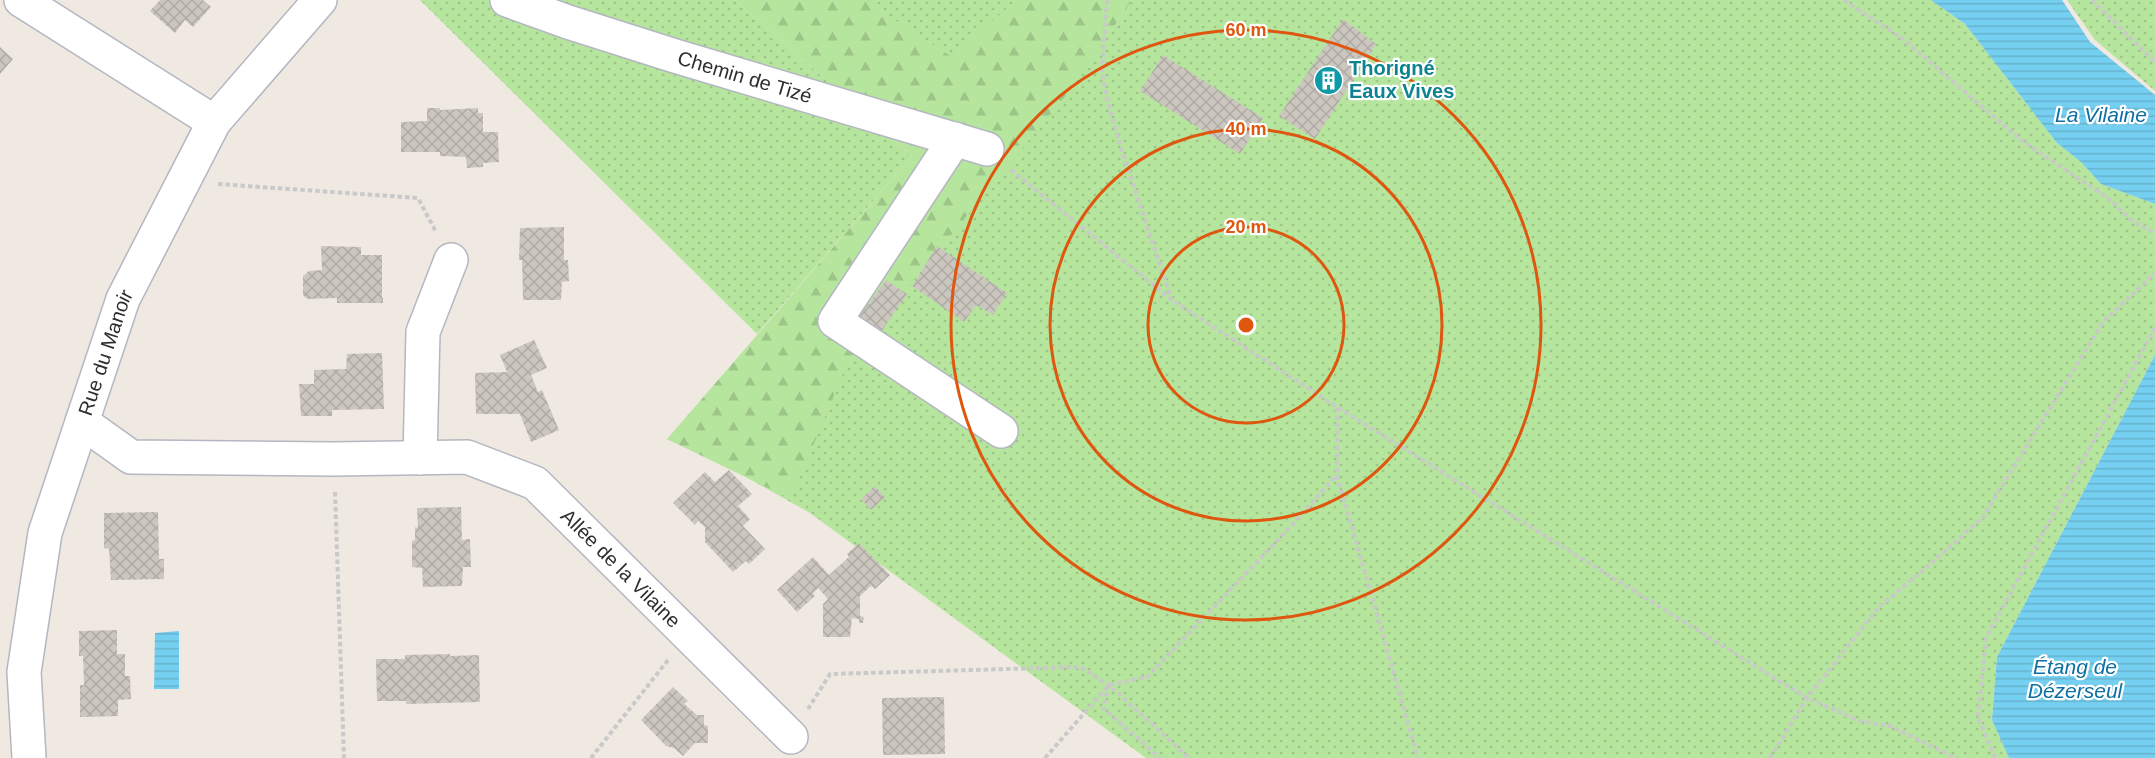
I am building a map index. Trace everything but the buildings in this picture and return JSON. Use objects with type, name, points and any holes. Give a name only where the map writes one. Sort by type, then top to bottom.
[{"type":"street","points":[[21,0],[214,122]]},
{"type":"street","name":"Rue du Manoir","points":[[28,758],[24,672],[45,533],[123,299],[214,122],[320,0]]},
{"type":"street","name":"Chemin de Tizé","points":[[507,0],[664,52],[987,149]]},
{"type":"street","points":[[955,139],[835,321],[1001,431]]},
{"type":"street","points":[[420,458],[423,332],[451,260]]},
{"type":"street","name":"Allée de la Vilaine","points":[[82,422],[130,457],[333,459],[467,457],[536,483],[791,737]]},
{"type":"path","points":[[1107,0],[1102,71],[1107,99],[1172,300]]},
{"type":"path","points":[[1844,0],[1903,39],[2021,140],[2112,201],[2132,221],[2155,233]]},
{"type":"path","points":[[2092,0],[2155,62]]},
{"type":"path","points":[[987,149],[1172,300],[1337,407],[1807,698],[1860,721],[1890,726],[1956,758]]},
{"type":"path","points":[[184,182],[418,198],[451,260]]},
{"type":"path","points":[[1770,758],[1807,698],[1878,608],[1983,517],[2103,322],[2155,273]]},
{"type":"path","points":[[1995,758],[1978,717],[1986,638],[2155,328]]},
{"type":"path","points":[[1337,407],[1337,475],[1418,758]]},
{"type":"path","points":[[333,459],[344,758]]},
{"type":"path","points":[[1045,758],[1109,685],[1147,677],[1337,475]]},
{"type":"path","points":[[591,758],[688,635]]},
{"type":"path","points":[[791,737],[830,674],[1080,667],[1109,685],[1189,758]]},
{"type":"path","points":[[1109,685],[1103,708],[1160,758]]},
{"type":"green space","points":[[420,0],[735,0],[912,156],[757,334]]},
{"type":"green space","points":[[735,0],[864,0],[952,57],[1016,0],[1132,0],[1072,88],[849,359],[791,499],[667,439],[912,156]]},
{"type":"green space","points":[[843,0],[1091,0],[1092,58],[1132,0],[1931,0],[1965,24],[2057,143],[2081,162],[2101,184],[2155,204],[2155,355],[1997,657],[1992,720],[2009,758],[1146,758],[810,513],[730,468],[667,439],[934,156]]},
{"type":"green space","points":[[2067,0],[2155,0],[2155,91],[2095,40]]},
{"type":"water","name":"La Vilaine","points":[[1931,0],[2062,0],[2090,42],[2155,95],[2155,204],[2101,184],[2081,162],[2057,143],[1965,24]]},
{"type":"water","name":"Étang de Dézerseul","points":[[2155,355],[2155,758],[2009,758],[1992,720],[1997,657]]},
{"type":"water","points":[[179,631],[179,689],[154,689],[155,633]]},
{"type":"place","name":"Thorigné Eaux Vives","points":[[1328,80]]}]
